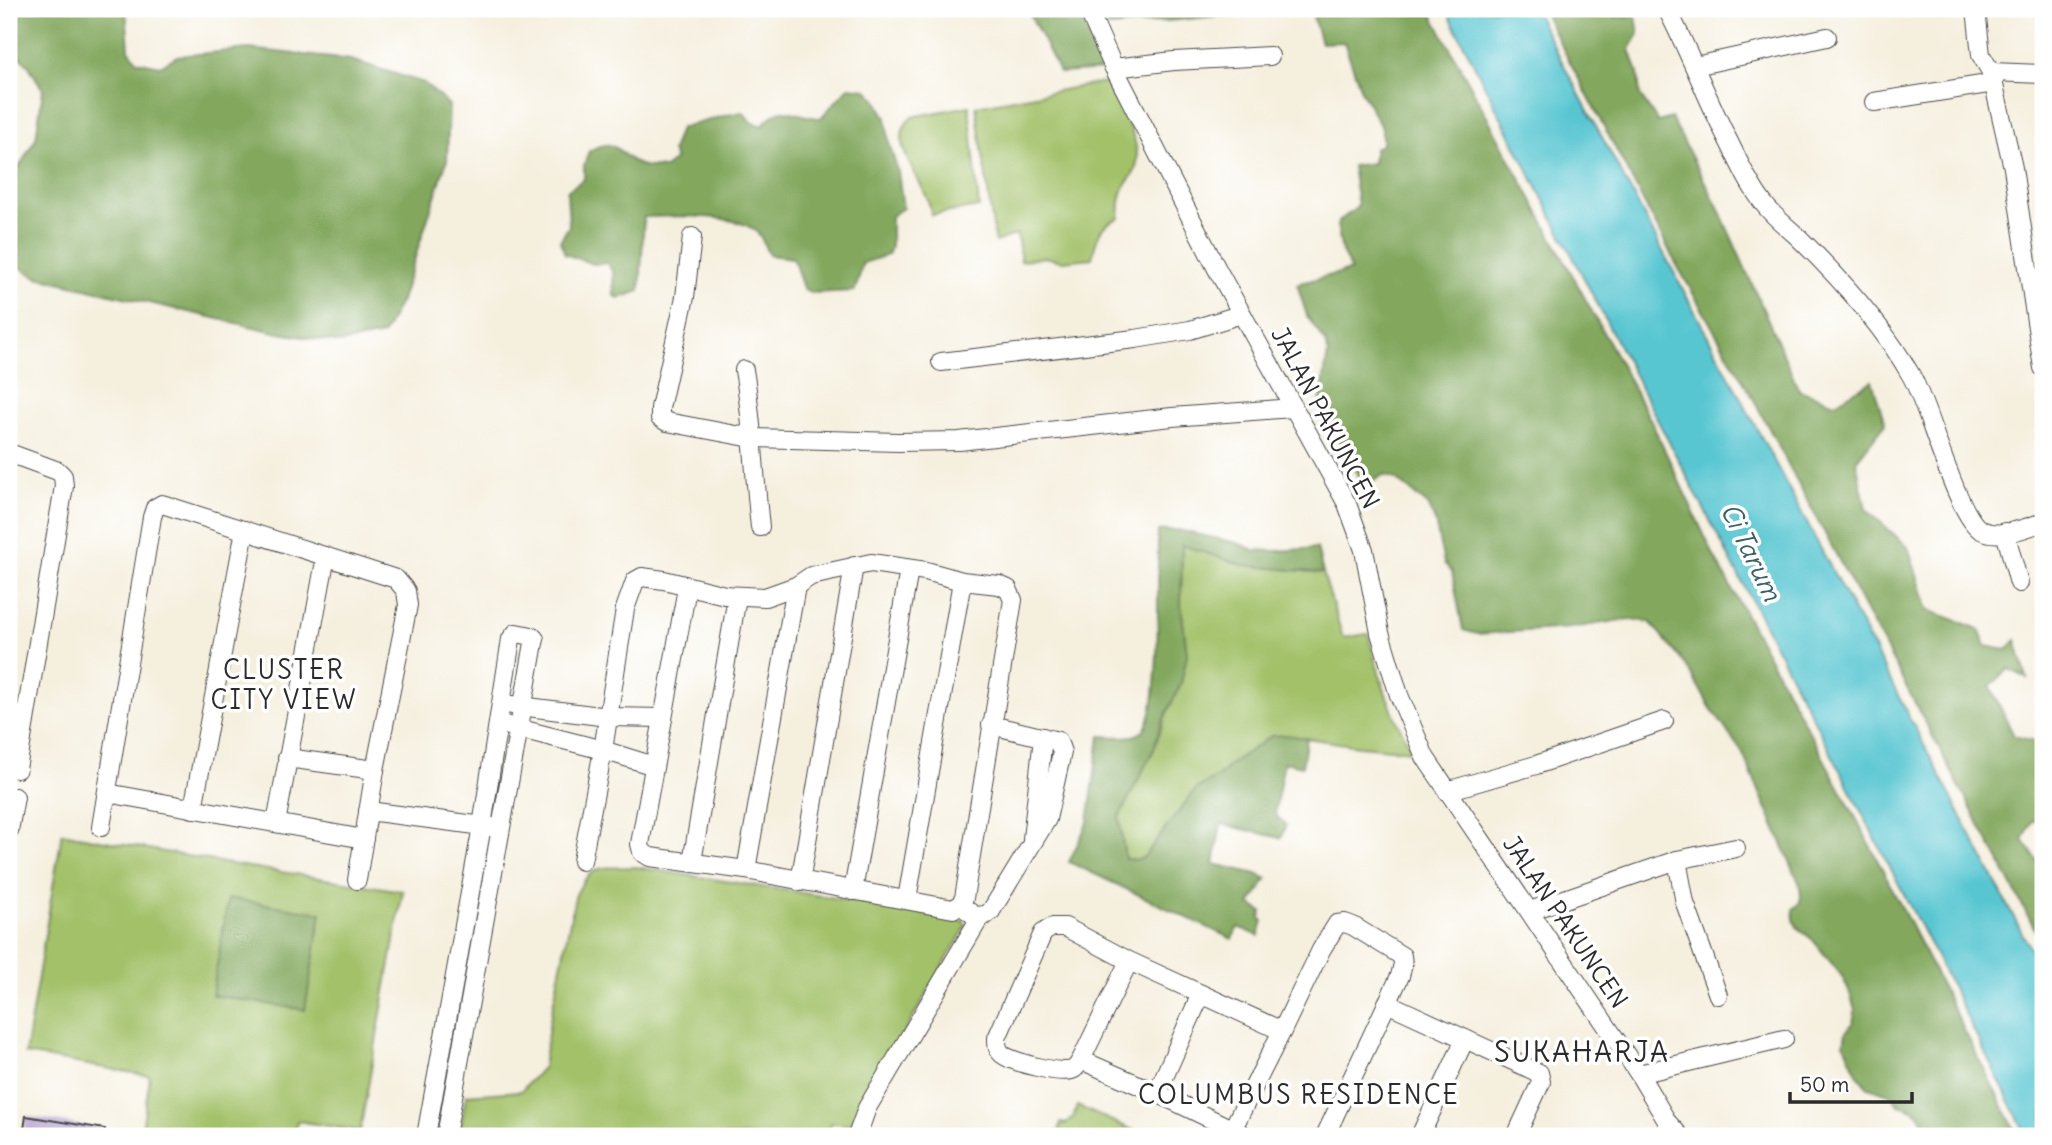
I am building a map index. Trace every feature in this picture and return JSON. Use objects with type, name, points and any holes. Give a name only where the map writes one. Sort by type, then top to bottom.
[{"type":"street","name":"JALAN PAKUNCEN","points":[[1088,9],[1114,68],[1242,314],[1347,503],[1364,550],[1380,633],[1398,695],[1425,757],[1639,1074],[1669,1132]]},
{"type":"street","points":[[1667,9],[1695,66],[1711,107],[1763,204],[1838,279],[1894,348],[1918,390],[1958,494],[1973,523],[1981,530],[1994,534],[2043,523]]},
{"type":"street","points":[[1976,9],[1981,55],[1993,78],[2012,168],[2043,368]]},
{"type":"street","points":[[1695,66],[1827,37]]},
{"type":"street","points":[[1114,68],[1174,61],[1270,56]]},
{"type":"street","points":[[1874,102],[1993,78],[2043,74]]},
{"type":"street","points":[[692,237],[685,297],[660,408],[660,418],[667,422],[752,438],[959,441],[1172,417],[1293,408]]},
{"type":"street","points":[[941,362],[1157,336],[1190,330],[1242,314]]},
{"type":"street","points":[[744,370],[751,410],[760,527]]},
{"type":"street","points":[[9,453],[58,471],[64,486],[16,737],[18,769]]},
{"type":"street","points":[[101,827],[155,508],[162,504],[396,579],[406,591],[408,605],[375,770],[357,880]]},
{"type":"street","points":[[192,809],[245,530]]},
{"type":"street","points":[[2005,532],[2019,583]]},
{"type":"street","points":[[276,824],[326,556]]},
{"type":"street","points":[[582,861],[625,609],[635,581],[642,577],[737,597],[765,597],[796,586],[811,576],[871,563],[926,571],[962,581],[999,585],[1008,589],[1013,600],[964,898],[960,905],[953,909],[746,870],[650,857],[642,852],[640,844],[687,587]]},
{"type":"street","points":[[800,882],[854,566]]},
{"type":"street","points":[[853,891],[909,570]]},
{"type":"street","points":[[907,900],[962,581]]},
{"type":"street","points":[[746,870],[796,586]]},
{"type":"street","points":[[692,862],[737,597]]},
{"type":"street","points":[[426,1136],[482,826],[512,635],[531,636],[535,639],[446,1136]]},
{"type":"street","points":[[502,702],[608,717],[663,718]]},
{"type":"street","points":[[1447,791],[1524,769],[1664,721]]},
{"type":"street","points":[[498,724],[603,750],[654,766]]},
{"type":"street","points":[[960,905],[975,916],[991,911],[1047,819],[1062,752],[1058,741],[992,725]]},
{"type":"street","points":[[287,758],[375,770]]},
{"type":"street","points":[[107,793],[364,839]]},
{"type":"street","points":[[9,828],[15,797]]},
{"type":"street","points":[[369,811],[502,829]]},
{"type":"street","points":[[1530,911],[1677,860],[1736,848]]},
{"type":"street","points":[[1677,860],[1685,903],[1717,995]]},
{"type":"street","points":[[857,1136],[867,1108],[981,916]]},
{"type":"street","points":[[1081,1060],[1239,1133],[1282,1031],[1321,950],[1337,924],[1353,926],[1402,956],[1403,964],[1325,1136]]},
{"type":"street","points":[[1129,961],[1081,1060],[1074,1069],[1064,1072],[1033,1066],[1004,1056],[997,1048],[997,1038],[1042,933],[1052,928],[1065,927],[1129,961],[1282,1031]]},
{"type":"street","points":[[1157,1093],[1201,995]]},
{"type":"street","points":[[1387,1003],[1539,1073],[1541,1082],[1516,1136]]},
{"type":"street","points":[[1420,1136],[1465,1039]]},
{"type":"street","points":[[1639,1074],[1784,1039]]},
{"type":"green space","points":[[9,9],[126,9],[129,49],[137,61],[160,66],[177,56],[249,49],[351,60],[424,83],[449,105],[447,160],[401,300],[383,335],[340,343],[279,333],[37,277],[9,261],[9,177],[21,164],[36,138],[43,90],[29,66],[9,47]]},
{"type":"green space","points":[[1027,9],[1077,9],[1104,70],[1060,73]]},
{"type":"green space","points":[[1099,9],[1286,9],[1108,27]]},
{"type":"green space","points":[[1311,9],[1429,9],[1651,421],[1714,556],[1858,822],[2018,1136],[1928,1136],[1919,1114],[1898,1105],[1892,1095],[1868,1087],[1858,1075],[1844,1044],[1855,1011],[1851,996],[1842,976],[1793,920],[1793,909],[1799,904],[1801,897],[1799,882],[1742,752],[1710,707],[1686,665],[1650,622],[1629,619],[1571,628],[1477,634],[1463,630],[1452,572],[1444,563],[1435,521],[1428,505],[1396,479],[1383,475],[1363,488],[1320,403],[1328,353],[1326,343],[1307,316],[1297,284],[1351,270],[1342,252],[1337,225],[1358,206],[1352,166],[1373,163],[1375,148],[1382,144],[1382,129],[1361,90],[1344,42],[1321,43]]},
{"type":"green space","points":[[1542,9],[1608,9],[1616,17],[1636,16],[1639,34],[1630,49],[1638,73],[1640,95],[1658,122],[1671,118],[1717,205],[1799,390],[1835,403],[1872,381],[1885,424],[1856,461],[1866,509],[1908,547],[1928,610],[1979,629],[1986,646],[2007,650],[2016,640],[2027,678],[2009,669],[1990,686],[2014,736],[2043,743],[2043,820],[2032,821],[2023,840],[2043,869],[2043,944],[1754,400],[1678,267]]},
{"type":"green space","points":[[1105,82],[1128,123],[1136,146],[1135,171],[1122,194],[1119,218],[1103,228],[1097,238],[1092,258],[1062,261],[1044,257],[1021,261],[1017,234],[995,242],[976,106]]},
{"type":"green space","points":[[849,87],[866,89],[876,99],[886,118],[903,208],[891,216],[891,247],[888,255],[863,263],[854,291],[812,293],[803,288],[793,258],[769,255],[760,236],[752,228],[723,219],[688,216],[644,217],[640,291],[620,298],[614,296],[613,272],[607,263],[593,264],[565,254],[560,241],[569,226],[567,191],[584,179],[584,166],[589,151],[611,145],[637,164],[665,168],[675,160],[672,151],[680,128],[743,112],[751,122],[762,126],[776,113],[783,111],[821,118]]},
{"type":"green space","points":[[969,106],[979,207],[931,215],[924,191],[904,152],[904,127],[912,117]]},
{"type":"green space","points":[[1178,530],[1237,543],[1254,550],[1317,548],[1323,573],[1243,565],[1182,545],[1181,605],[1187,655],[1181,684],[1160,727],[1154,749],[1119,817],[1125,859],[1137,860],[1144,857],[1196,789],[1219,776],[1232,763],[1271,736],[1307,738],[1302,766],[1284,762],[1275,811],[1276,816],[1286,825],[1281,838],[1221,824],[1214,864],[1267,879],[1250,904],[1262,912],[1260,918],[1263,921],[1259,936],[1238,927],[1232,939],[1069,862],[1088,822],[1100,736],[1134,736],[1143,731],[1149,718],[1156,668],[1158,531]]},
{"type":"green space","points":[[1182,545],[1243,565],[1323,573],[1343,638],[1368,634],[1392,709],[1413,751],[1286,735],[1232,763],[1219,776],[1196,789],[1144,857],[1137,860],[1125,859],[1119,817],[1154,749],[1187,655],[1181,605]]},
{"type":"green space","points":[[62,833],[230,864],[403,891],[360,1131],[297,1121],[294,1136],[141,1136],[150,1076],[25,1054]]},
{"type":"green space","points":[[636,867],[950,916],[967,925],[850,1125],[831,1123],[828,1136],[491,1136],[460,1133],[466,1095],[521,1091],[543,1067],[575,897],[586,878],[598,869]]},
{"type":"green space","points":[[228,898],[321,913],[305,1010],[212,995]]},
{"type":"green space","points":[[1077,1106],[1147,1136],[1058,1136],[1061,1123],[1066,1124],[1073,1118]]},
{"type":"water","name":"Ci Tarum","points":[[1446,9],[1534,9],[1866,634],[2043,973],[2043,1136],[2027,1136]]},
{"type":"building","points":[[26,1116],[105,1129],[104,1136],[23,1136]]},
{"type":"district","name":"CLUSTER CITY VIEW","points":[[284,685]]},
{"type":"district","name":"SUKAHARJA","points":[[1582,1052]]},
{"type":"district","name":"COLUMBUS RESIDENCE","points":[[1299,1095]]}]
